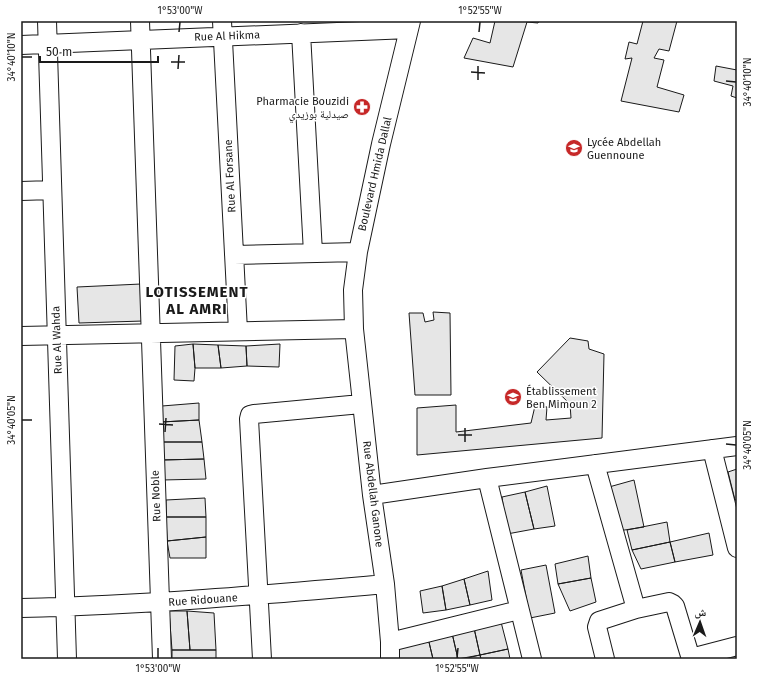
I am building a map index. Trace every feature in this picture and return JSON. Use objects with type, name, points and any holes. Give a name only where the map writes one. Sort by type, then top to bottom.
[{"type":"street","name":"Rue Al Wahda","points":[[47,21],[67,659]]},
{"type":"street","name":"Rue Noble","points":[[140,21],[152,333],[162,659]]},
{"type":"street","name":"Rue Al Hikma","points":[[21,45],[140,40],[223,29],[301,33],[410,25]]},
{"type":"street","name":"Boulevard Hmida Dallal","points":[[354,329],[353,290],[358,252],[381,144],[410,25]]},
{"type":"street","name":"Rue Al Forsane","points":[[223,29],[238,331]]},
{"type":"street","points":[[301,33],[313,253]]},
{"type":"street","points":[[21,190],[52,190]]},
{"type":"street","points":[[234,255],[358,252]]},
{"type":"street","points":[[21,336],[354,329]]},
{"type":"street","name":"Rue Abdellah Ganone","points":[[354,329],[372,495],[385,584],[390,651]]},
{"type":"street","points":[[262,659],[257,596],[250,415],[361,404]]},
{"type":"street","points":[[372,495],[487,478],[737,446]]},
{"type":"street","points":[[712,449],[737,545]]},
{"type":"street","points":[[595,464],[636,609]]},
{"type":"street","points":[[487,478],[532,659]]},
{"type":"street","name":"Rue Ridouane","points":[[21,608],[257,596],[385,584]]},
{"type":"street","points":[[604,659],[597,627],[599,622],[636,609],[669,602],[674,604],[691,659],[737,646]]},
{"type":"street","points":[[390,651],[519,610]]},
{"type":"building","points":[[495,21],[539,21],[538,23],[527,22],[513,67],[464,58],[473,38],[490,43]]},
{"type":"building","points":[[643,21],[677,21],[669,51],[659,49],[654,58],[664,60],[657,87],[684,95],[679,112],[621,101],[632,58],[625,59],[629,42],[637,44]]},
{"type":"building","points":[[716,66],[737,70],[737,98],[731,96],[733,86],[714,81]]},
{"type":"building","points":[[141,284],[143,321],[79,323],[77,287]]},
{"type":"building","points":[[433,312],[450,313],[451,395],[415,395],[409,313],[423,313],[425,322],[434,320]]},
{"type":"building","points":[[570,338],[588,341],[589,349],[604,354],[602,438],[417,455],[417,408],[456,405],[456,432],[531,423],[535,406],[547,407],[546,420],[571,418],[570,404],[537,372]]},
{"type":"building","points":[[193,344],[218,345],[221,368],[195,368]]},
{"type":"building","points":[[193,344],[195,368],[194,381],[174,380],[175,346]]},
{"type":"building","points":[[280,344],[279,367],[247,366],[246,346]]},
{"type":"building","points":[[218,345],[246,346],[247,366],[221,368]]},
{"type":"building","points":[[199,403],[199,420],[161,422],[162,406]]},
{"type":"building","points":[[199,420],[202,442],[162,442],[161,422]]},
{"type":"building","points":[[162,442],[202,442],[204,459],[161,460]]},
{"type":"building","points":[[204,459],[206,479],[162,480],[161,460]]},
{"type":"building","points":[[737,469],[737,500],[735,500],[728,472]]},
{"type":"building","points":[[634,480],[644,527],[618,531],[609,487]]},
{"type":"building","points":[[547,486],[555,526],[534,529],[525,492]]},
{"type":"building","points":[[525,492],[534,529],[507,534],[502,497]]},
{"type":"building","points":[[205,498],[206,517],[166,517],[166,500]]},
{"type":"building","points":[[166,517],[206,517],[206,537],[167,541]]},
{"type":"building","points":[[667,522],[670,542],[632,550],[627,530]]},
{"type":"building","points":[[709,533],[713,555],[675,562],[670,542]]},
{"type":"building","points":[[206,537],[206,558],[170,558],[167,541]]},
{"type":"building","points":[[670,542],[675,562],[641,569],[632,550]]},
{"type":"building","points":[[588,556],[591,578],[558,584],[555,564]]},
{"type":"building","points":[[546,565],[555,613],[530,618],[521,570]]},
{"type":"building","points":[[488,571],[492,600],[470,605],[464,579]]},
{"type":"building","points":[[591,578],[596,602],[570,611],[558,584]]},
{"type":"building","points":[[464,579],[470,605],[446,610],[442,586]]},
{"type":"building","points":[[442,586],[446,610],[423,613],[420,591]]},
{"type":"building","points":[[169,611],[187,611],[190,650],[172,650]]},
{"type":"building","points":[[187,611],[214,613],[216,650],[190,650]]},
{"type":"building","points":[[501,622],[508,649],[480,655],[474,628]]},
{"type":"building","points":[[474,628],[480,655],[458,659],[452,633]]},
{"type":"building","points":[[452,633],[458,659],[433,659],[428,638]]},
{"type":"building","points":[[428,638],[433,659],[399,659],[395,646]]},
{"type":"building","points":[[508,649],[510,659],[481,659],[480,655]]},
{"type":"building","points":[[172,650],[216,650],[216,659],[172,659]]},
{"type":"building","points":[[737,654],[737,659],[724,659],[724,656]]},
{"type":"building","points":[[480,655],[481,659],[463,659]]},
{"type":"place","name":"Pharmacie Bouzidi صيدلية بوزيدي","points":[[362,107]]},
{"type":"place","name":"Lycée Abdellah Guennoune","points":[[574,148]]},
{"type":"place","name":"Établissement Ben Mimoun 2","points":[[513,397]]},
{"type":"district","name":"LOTISSEMENT AL AMRI","points":[[197,300]]}]
